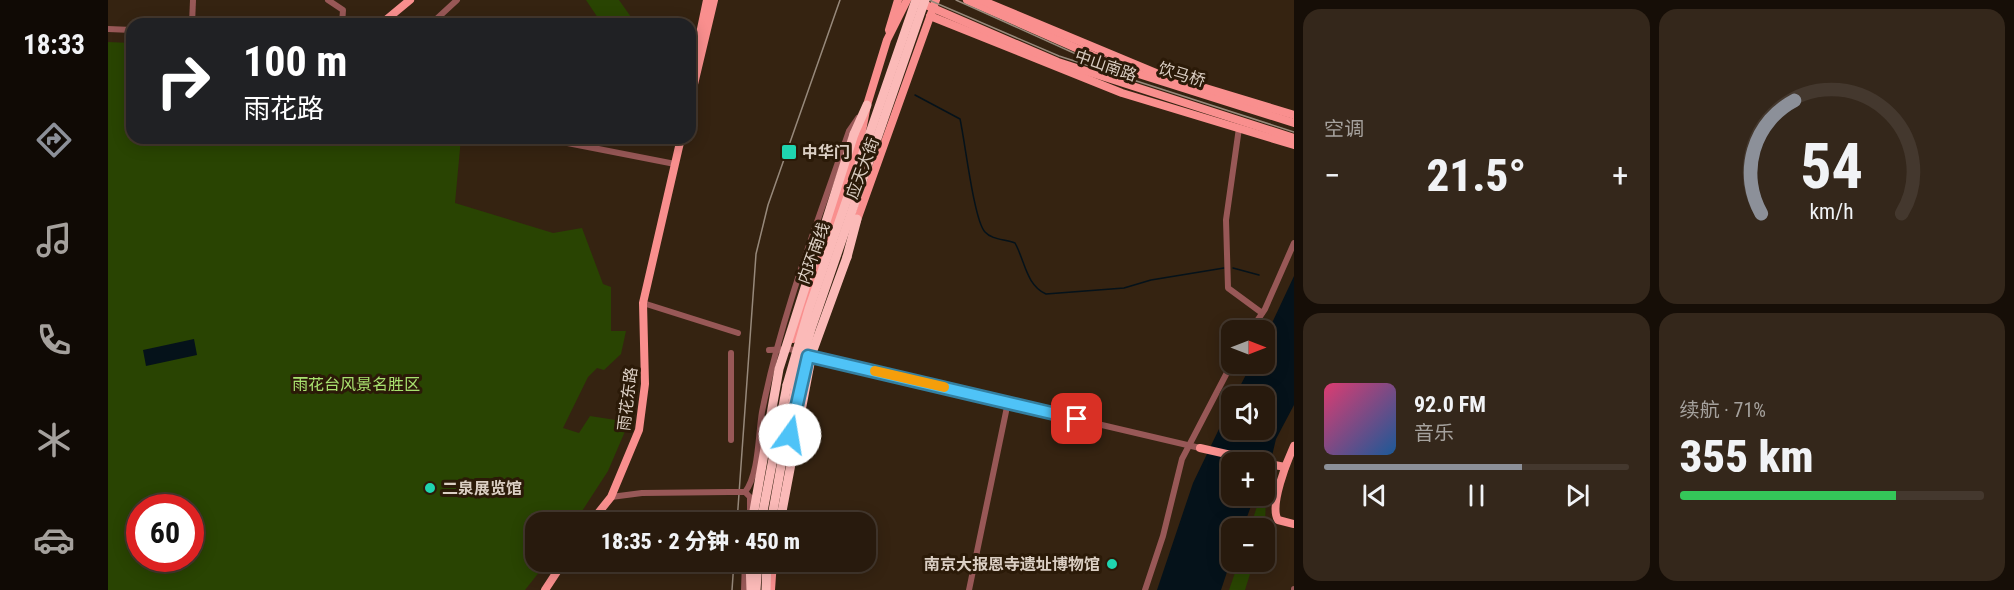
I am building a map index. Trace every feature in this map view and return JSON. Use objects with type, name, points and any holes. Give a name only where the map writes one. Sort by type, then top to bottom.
[{"type":"highway","name":"内环南线","points":[[761,512],[777,427],[796,348],[916,0]]},
{"type":"highway","name":"内环南线","points":[[773,512],[787,428],[811,329],[925,0]]},
{"type":"highway","points":[[752,512],[779,369],[854,134],[867,105]]},
{"type":"highway","points":[[780,512],[813,352],[847,257],[857,219]]},
{"type":"highway","points":[[751,572],[751,590]]},
{"type":"highway","points":[[756,590],[757,572]]},
{"type":"highway","points":[[766,572],[766,590]]},
{"type":"highway","points":[[766,580],[769,572]]},
{"type":"main road","points":[[388,18],[410,0]]},
{"type":"main road","points":[[696,55],[708,0]]},
{"type":"main road","points":[[696,75],[714,0]]},
{"type":"main road","name":"应天大街","points":[[761,512],[783,372],[861,136],[867,105],[898,0]]},
{"type":"main road","name":"应天大街","points":[[887,40],[907,0]]},
{"type":"main road","name":"中山南路","points":[[916,0],[1058,62],[1292,142]]},
{"type":"main road","name":"应天大街","points":[[779,512],[790,435],[808,356],[936,0]]},
{"type":"main road","name":"饮马桥","points":[[967,0],[1126,70],[1294,123]]},
{"type":"main road","points":[[981,0],[1147,69],[1294,115]]},
{"type":"main road","points":[[930,16],[1100,85],[1292,142]]},
{"type":"main road","name":"雨花东路","points":[[599,512],[611,497],[639,430],[645,384],[643,303],[679,144]]},
{"type":"main road","points":[[1294,447],[1285,467],[1275,512],[1278,520],[1294,524]]},
{"type":"main road","points":[[1200,448],[1221,453]]},
{"type":"main road","points":[[1275,465],[1285,467]]},
{"type":"main road","points":[[545,590],[557,572]]},
{"type":"main road","points":[[771,590],[772,572]]},
{"type":"street","points":[[192,18],[193,0]]},
{"type":"street","points":[[328,0],[343,10],[342,18]]},
{"type":"street","points":[[437,18],[457,0]]},
{"type":"street","points":[[108,29],[126,30]]},
{"type":"street","name":"应天大街","points":[[745,492],[753,479],[759,432],[777,350],[849,131],[867,105]]},
{"type":"street","points":[[1239,128],[1226,220],[1228,288],[1262,313]]},
{"type":"street","points":[[573,144],[675,164]]},
{"type":"street","points":[[1257,320],[1294,243]]},
{"type":"street","points":[[643,303],[738,333]]},
{"type":"street","points":[[769,350],[790,349],[808,356],[1200,448]]},
{"type":"street","points":[[731,353],[731,440]]},
{"type":"street","points":[[1145,590],[1189,444],[1226,374]]},
{"type":"street","points":[[969,590],[1008,402]]},
{"type":"street","points":[[611,497],[642,493],[745,492],[750,497],[750,512]]},
{"type":"street","points":[[744,590],[745,572]]},
{"type":"green space","points":[[586,0],[619,0],[631,17],[630,18],[598,18]]},
{"type":"green space","name":"雨花台风景名胜区","points":[[108,42],[126,43],[126,144],[460,144],[455,203],[553,233],[582,228],[603,284],[611,287],[611,331],[626,331],[621,354],[604,370],[597,368],[588,377],[563,428],[579,433],[590,416],[629,422],[608,471],[581,512],[525,512],[525,572],[539,572],[525,590],[108,590]]},
{"type":"green space","points":[[1257,506],[1266,506],[1265,518],[1253,518]]},
{"type":"green space","points":[[1235,572],[1251,572],[1245,590],[1229,590]]},
{"type":"shaded area","points":[[1294,276],[1294,405],[1276,439],[1273,452],[1221,452],[1221,506],[1251,506],[1247,518],[1221,518],[1221,572],[1227,572],[1221,590],[1157,590],[1193,483],[1221,425],[1221,440],[1275,440],[1275,386],[1240,386],[1246,374],[1275,374],[1273,320]]},
{"type":"shaded area","points":[[194,339],[197,355],[146,366],[143,350]]},
{"type":"waterway","points":[[915,95],[960,119],[981,225],[991,237],[1015,243],[1030,279],[1039,290],[1046,294],[1124,288],[1151,280],[1224,268]]},
{"type":"waterway","points":[[1233,268],[1259,275]]},
{"type":"railway","points":[[738,512],[756,254],[768,205],[840,0]]},
{"type":"railway","points":[[929,0],[1059,56],[1294,132]]},
{"type":"railway","points":[[956,0],[1076,54]]},
{"type":"railway","points":[[732,590],[733,572]]},
{"type":"slow traffic","points":[[875,371],[944,387]]},
{"type":"place","name":"中华门","points":[[789,152]]},
{"type":"place","name":"二泉展览馆","points":[[430,488]]},
{"type":"place","name":"南京大报恩寺遗址博物馆","points":[[1112,564]]},
{"type":"route","points":[[790,435],[808,356],[1077,419]]}]
